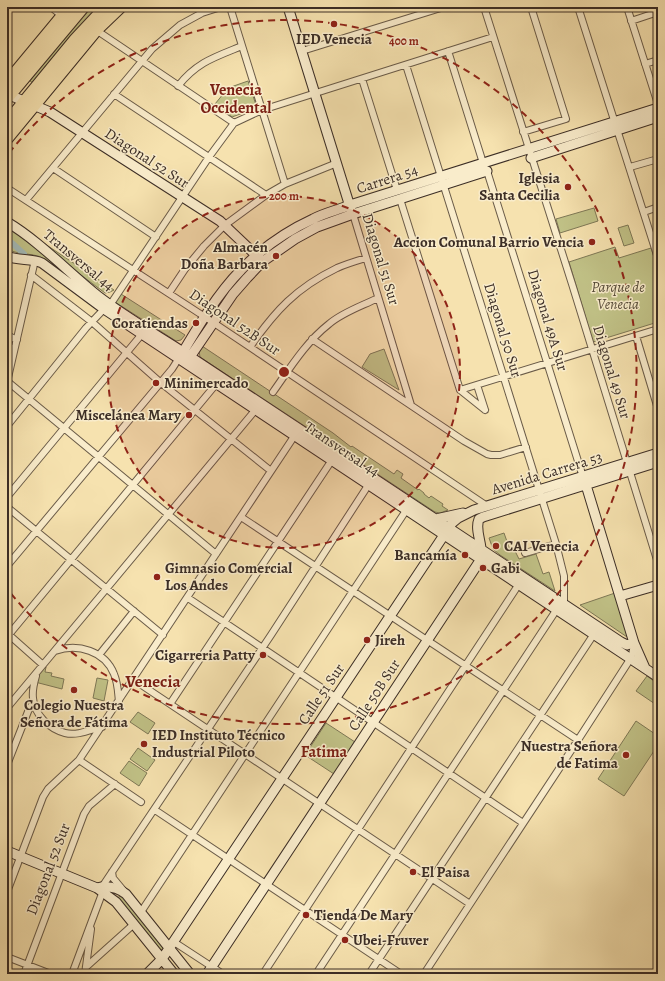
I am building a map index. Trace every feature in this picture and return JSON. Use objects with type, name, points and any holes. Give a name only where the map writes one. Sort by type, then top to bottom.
[{"type":"highway","points":[[8,96],[67,18],[72,7]]},
{"type":"highway","points":[[7,83],[67,18],[83,7]]},
{"type":"highway","points":[[7,138],[66,51],[106,7]]},
{"type":"highway","points":[[7,123],[61,73],[96,30],[120,7]]},
{"type":"highway","points":[[61,73],[66,51]]},
{"type":"street","points":[[51,7],[67,18]]},
{"type":"street","points":[[26,200],[152,49],[180,25],[202,13],[221,7]]},
{"type":"street","points":[[230,7],[285,184]]},
{"type":"street","name":"Diagonal 51 Sur","points":[[288,7],[411,405]]},
{"type":"street","points":[[302,51],[444,7]]},
{"type":"street","name":"Diagonal 49 Sur","points":[[484,7],[658,562]]},
{"type":"street","points":[[523,132],[566,119],[531,7]]},
{"type":"street","points":[[578,7],[658,258]]},
{"type":"street","points":[[627,7],[658,104]]},
{"type":"street","points":[[632,21],[658,12]]},
{"type":"street","points":[[96,30],[234,123]]},
{"type":"street","points":[[7,426],[92,322],[107,307],[209,157],[234,123],[262,110],[493,37]]},
{"type":"street","points":[[178,86],[188,74],[206,61],[242,46]]},
{"type":"street","name":"Diagonal 49A Sur","points":[[448,51],[634,642],[646,668]]},
{"type":"street","points":[[645,64],[658,60]]},
{"type":"street","name":"Diagonal 50 Sur","points":[[406,65],[556,544],[564,576],[561,607]]},
{"type":"street","points":[[362,78],[460,390],[485,410],[477,385]]},
{"type":"street","points":[[114,94],[266,195]]},
{"type":"street","name":"Diagonal 52 Sur","points":[[8,96],[30,103],[50,112],[225,225],[259,259]]},
{"type":"street","name":"Carrera 54","points":[[616,126],[658,108]]},
{"type":"street","name":"Carrera 54","points":[[184,357],[209,320],[233,294],[259,259],[278,250],[306,232],[351,210],[616,126],[658,117]]},
{"type":"street","points":[[630,168],[658,159]]},
{"type":"street","points":[[169,294],[185,269],[225,225],[266,195],[285,184],[337,163]]},
{"type":"street","points":[[53,168],[156,237]]},
{"type":"street","name":"Diagonal 52B Sur","points":[[7,188],[250,347],[487,506]]},
{"type":"street","points":[[644,212],[658,207]]},
{"type":"street","name":"Transversal 44","points":[[7,222],[27,236],[107,307],[142,334],[184,357],[217,383],[258,406],[295,435],[407,509],[446,530],[561,607],[594,634],[658,677]]},
{"type":"street","name":"Transversal 44","points":[[7,256],[35,260],[42,263],[258,406],[436,519],[446,530]]},
{"type":"street","points":[[250,347],[267,322],[311,282],[338,268],[366,258]]},
{"type":"street","points":[[35,260],[7,382],[100,456],[216,554]]},
{"type":"street","points":[[31,275],[92,322],[161,382],[271,471]]},
{"type":"street","points":[[273,392],[312,339],[330,323],[351,310],[378,298]]},
{"type":"street","points":[[460,390],[504,378],[658,329]]},
{"type":"street","points":[[7,497],[142,334]]},
{"type":"street","points":[[7,335],[17,340]]},
{"type":"street","points":[[636,336],[658,409]]},
{"type":"street","points":[[312,339],[487,454],[500,455],[526,447]]},
{"type":"street","points":[[7,345],[14,350]]},
{"type":"street","points":[[7,566],[161,382],[184,357]]},
{"type":"street","points":[[43,665],[8,635],[72,560],[217,383]]},
{"type":"street","points":[[7,708],[258,406]]},
{"type":"street","points":[[7,892],[45,792],[79,760],[134,680],[295,435]]},
{"type":"street","name":"Avenida Carrera 53","points":[[446,530],[458,518],[474,510],[541,494],[584,481],[628,467],[658,453]]},
{"type":"street","points":[[170,704],[332,460]]},
{"type":"street","name":"Avenida Carrera 53","points":[[628,467],[658,462]]},
{"type":"street","points":[[72,974],[92,923],[101,889],[208,730],[369,484]]},
{"type":"street","name":"Avenida Carrera 53","points":[[482,554],[478,524],[481,518],[541,494]]},
{"type":"street","points":[[7,507],[163,635]]},
{"type":"street","points":[[141,912],[407,509]]},
{"type":"street","points":[[436,519],[474,510]]},
{"type":"street","points":[[241,517],[578,740]]},
{"type":"street","name":"Calle 51 Sur","points":[[147,974],[162,959],[172,945],[446,530]]},
{"type":"street","points":[[525,554],[556,544]]},
{"type":"street","name":"Transversal 44","points":[[482,554],[519,584],[621,642],[627,645],[634,642]]},
{"type":"street","name":"Calle 50B Sur","points":[[209,970],[427,640],[482,554]]},
{"type":"street","points":[[263,974],[519,584]]},
{"type":"street","points":[[620,596],[658,585]]},
{"type":"street","points":[[188,598],[523,823]]},
{"type":"street","points":[[316,974],[504,690],[561,607]]},
{"type":"street","points":[[99,655],[134,611]]},
{"type":"street","points":[[369,974],[594,634]]},
{"type":"street","points":[[424,974],[578,740],[630,658],[633,652],[634,642]]},
{"type":"street","points":[[54,652],[64,648],[76,648],[88,650],[99,655],[109,665],[114,673],[119,702]]},
{"type":"street","points":[[36,673],[33,689],[34,703],[43,720],[55,729],[66,733],[79,733],[102,727]]},
{"type":"street","points":[[134,680],[470,904]]},
{"type":"street","points":[[7,762],[29,709],[34,703]]},
{"type":"street","points":[[79,760],[141,802]]},
{"type":"street","name":"Diagonal 52 Sur","points":[[24,974],[86,809],[115,784]]},
{"type":"street","points":[[155,810],[401,974]]},
{"type":"street","points":[[7,852],[101,889],[116,902],[174,974]]},
{"type":"street","points":[[112,872],[113,878],[126,894],[172,945],[190,974]]},
{"type":"street","points":[[101,889],[115,888],[126,894]]},
{"type":"street","points":[[85,974],[92,932],[92,923]]},
{"type":"street","points":[[86,967],[134,924]]},
{"type":"street","points":[[172,945],[209,970],[223,974]]},
{"type":"street","points":[[7,957],[51,974]]},
{"type":"green space","points":[[88,7],[100,7],[35,84],[30,81],[55,45]]},
{"type":"green space","points":[[248,81],[257,108],[232,117],[215,104],[228,88]]},
{"type":"green space","points":[[594,208],[598,221],[560,233],[556,219]]},
{"type":"green space","points":[[628,225],[634,243],[624,246],[618,228]]},
{"type":"green space","points":[[7,226],[34,245],[79,286],[41,257],[7,249]]},
{"type":"green space","points":[[42,242],[114,290],[105,293],[77,272]]},
{"type":"green space","name":"Parque de Venecia","points":[[615,247],[619,258],[651,248],[658,270],[658,322],[593,342],[569,262]]},
{"type":"green space","points":[[121,294],[185,335],[181,340],[176,341],[115,302]]},
{"type":"green space","points":[[202,346],[333,433],[351,447],[352,446],[394,474],[397,470],[403,474],[401,478],[418,490],[419,489],[429,498],[431,496],[443,504],[442,506],[448,510],[440,513],[435,512],[200,357],[199,351]]},
{"type":"green space","points":[[384,349],[399,390],[362,367],[370,354]]},
{"type":"green space","points":[[504,533],[510,550],[514,549],[519,559],[536,554],[543,574],[549,572],[555,591],[493,549],[489,538]]},
{"type":"green space","points":[[615,593],[630,639],[580,605]]},
{"type":"green space","points":[[44,667],[46,667],[45,672],[52,673],[51,676],[64,679],[62,689],[35,682],[38,674]]},
{"type":"green space","points":[[647,676],[658,684],[658,706],[636,691]]},
{"type":"green space","points":[[97,678],[108,680],[104,701],[93,698]]},
{"type":"green space","points":[[138,712],[155,723],[148,734],[130,722]]},
{"type":"green space","points":[[636,721],[658,736],[658,745],[624,796],[598,779]]},
{"type":"green space","points":[[326,723],[355,742],[334,774],[305,755]]},
{"type":"green space","points":[[138,748],[155,760],[147,771],[130,759]]},
{"type":"green space","points":[[129,761],[147,773],[139,786],[120,773]]},
{"type":"green space","points":[[121,894],[165,947],[160,951],[118,898]]},
{"type":"waterway","points":[[7,240],[24,254]]},
{"type":"place","name":"IED Venecia","points":[[334,24]]},
{"type":"place","name":"Iglesia Santa Cecilia","points":[[568,187]]},
{"type":"place","name":"Accion Comunal Barrio Vencia","points":[[592,242]]},
{"type":"place","name":"Almacén Doña Barbara","points":[[276,256]]},
{"type":"place","name":"Coratiendas","points":[[196,323]]},
{"type":"place","name":"Minimercado","points":[[156,383]]},
{"type":"place","name":"Miscelánea Mary","points":[[189,415]]},
{"type":"place","name":"CAI Venecia","points":[[496,546]]},
{"type":"place","name":"Bancamía","points":[[465,555]]},
{"type":"place","name":"Gabi","points":[[483,568]]},
{"type":"place","name":"Gimnasio Comercial Los Andes","points":[[157,577]]},
{"type":"place","name":"Jireh","points":[[367,640]]},
{"type":"place","name":"Cigarreria Patty","points":[[263,655]]},
{"type":"place","name":"Colegio Nuestra Señora de Fátima","points":[[74,690]]},
{"type":"place","name":"IED Instituto Técnico Industrial Piloto","points":[[144,744]]},
{"type":"place","name":"Nuestra Señora de Fatima","points":[[626,755]]},
{"type":"place","name":"El Paisa","points":[[413,872]]},
{"type":"place","name":"Tienda De Mary","points":[[306,915]]},
{"type":"place","name":"Ubei-Fruver","points":[[345,940]]},
{"type":"district","name":"Venecia Occidental","points":[[236,99]]},
{"type":"district","name":"Venecia","points":[[153,681]]},
{"type":"district","name":"Fatima","points":[[324,752]]}]
